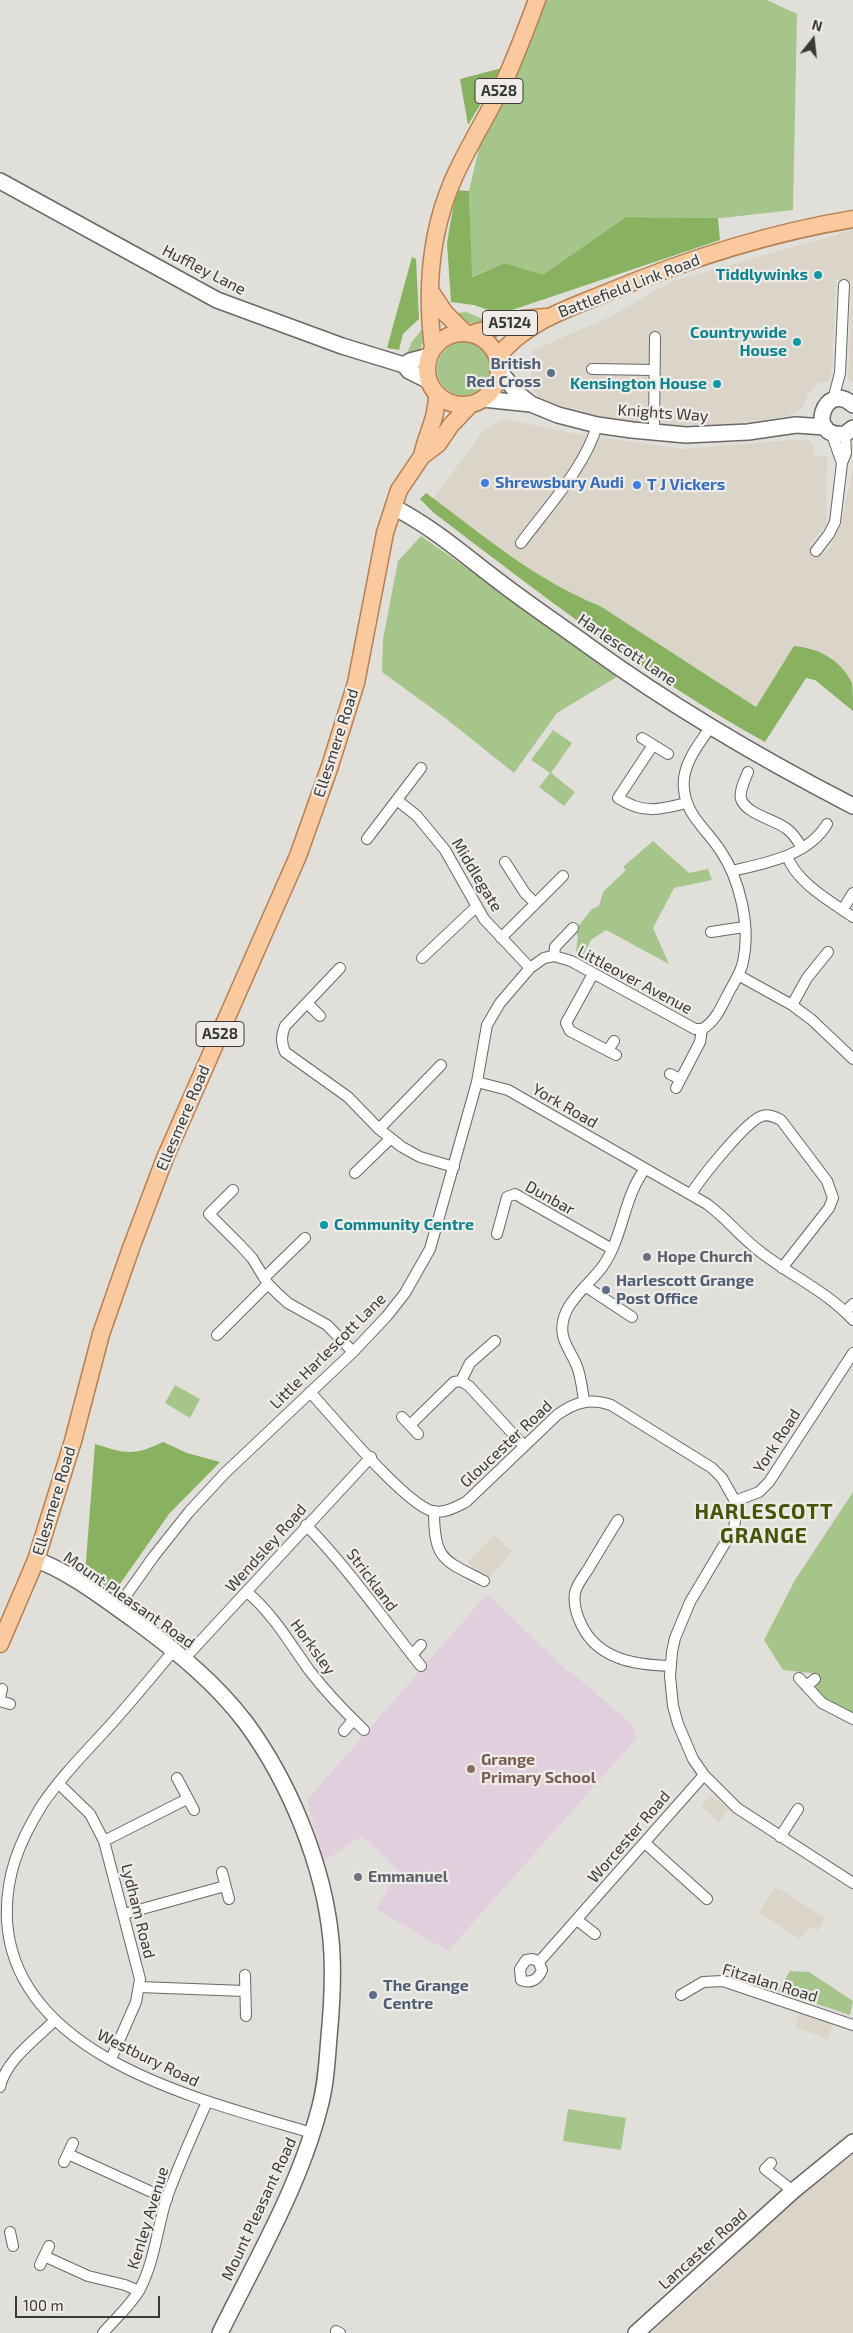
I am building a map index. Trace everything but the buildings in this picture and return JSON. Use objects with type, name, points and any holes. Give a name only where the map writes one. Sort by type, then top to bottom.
[{"type":"main road","name":"A528","points":[[431,352],[428,309],[435,240],[442,208],[453,180],[509,72],[537,0]]},
{"type":"main road","name":"Battlefield Link Road","points":[[498,364],[514,339],[549,316],[663,269],[780,234],[853,219]]},
{"type":"main road","points":[[431,292],[445,313],[468,334],[487,343],[498,364],[497,381],[492,391],[477,402],[458,405],[447,402],[433,388],[427,364],[431,352],[442,340],[453,335],[468,334]]},
{"type":"main road","name":"Battlefield Link Road","points":[[468,334],[523,319],[549,316]]},
{"type":"main road","name":"Ellesmere Road","points":[[422,456],[426,439],[435,419],[433,388]]},
{"type":"main road","name":"Ellesmere Road","points":[[0,1644],[36,1560],[73,1442],[101,1334],[131,1248],[165,1158],[298,856],[330,766],[356,683],[385,533],[393,507],[407,476],[422,456],[438,444],[452,425],[477,402]]},
{"type":"street","name":"Huffley Lane","points":[[0,181],[217,300],[342,346],[404,365],[409,371],[433,388]]},
{"type":"street","points":[[843,402],[840,373],[848,318],[844,285]]},
{"type":"street","points":[[654,432],[655,337]]},
{"type":"street","points":[[404,365],[431,352]]},
{"type":"street","name":"Knights Way","points":[[498,364],[517,393],[531,404],[558,415],[597,425],[654,432],[718,434],[796,426],[835,427],[826,405],[843,402]]},
{"type":"street","points":[[592,369],[654,370]]},
{"type":"street","name":"Knights Way","points":[[477,402],[531,404]]},
{"type":"street","points":[[521,543],[584,458],[594,437],[597,425]]},
{"type":"street","points":[[816,550],[829,534],[835,522],[842,463],[846,453],[835,427]]},
{"type":"street","name":"Harlescott Lane","points":[[393,507],[422,521],[500,582],[587,645],[710,728],[853,806]]},
{"type":"street","points":[[670,1074],[678,1084],[700,1042],[702,1029],[712,1022],[738,974],[744,954],[744,926],[740,900],[732,871],[719,849],[694,818],[686,803],[683,786],[686,771],[697,747],[710,728]]},
{"type":"street","points":[[642,738],[668,754]]},
{"type":"street","points":[[653,745],[618,798],[632,807],[646,809],[661,809],[686,803]]},
{"type":"street","points":[[367,839],[420,768]]},
{"type":"street","points":[[748,772],[742,789],[741,798],[744,803],[760,816],[789,830],[802,848]]},
{"type":"street","name":"Middlegate","points":[[397,800],[417,816],[445,850],[476,907],[501,938],[530,968]]},
{"type":"street","points":[[732,871],[788,856],[821,835],[828,824]]},
{"type":"street","points":[[788,856],[796,871],[853,917]]},
{"type":"street","points":[[505,862],[525,893],[535,903]]},
{"type":"street","points":[[501,938],[563,876]]},
{"type":"street","points":[[843,909],[853,892]]},
{"type":"street","points":[[422,958],[476,907]]},
{"type":"street","points":[[711,932],[744,926]]},
{"type":"street","points":[[554,956],[556,947],[573,928]]},
{"type":"street","points":[[792,1005],[811,972],[828,952]]},
{"type":"street","name":"Little Harlescott Lane","points":[[117,1608],[154,1556],[189,1512],[225,1473],[353,1352],[387,1316],[418,1273],[430,1249],[454,1166],[477,1082],[487,1025],[500,1003],[530,968],[544,958],[554,956]]},
{"type":"street","name":"Littleover Avenue","points":[[554,956],[571,961],[695,1029],[702,1029]]},
{"type":"street","points":[[340,968],[296,1015],[282,1034],[285,1052],[348,1097],[390,1139],[420,1157],[454,1166]]},
{"type":"street","points":[[593,974],[566,1023],[570,1031],[612,1053],[614,1040]]},
{"type":"street","points":[[738,974],[792,1005],[812,1020],[853,1059]]},
{"type":"street","points":[[307,1003],[320,1016]]},
{"type":"street","points":[[379,1129],[442,1065]]},
{"type":"street","name":"York Road","points":[[477,1082],[508,1090],[691,1194],[722,1215],[756,1249],[832,1300],[853,1320]]},
{"type":"street","points":[[691,1194],[713,1163],[752,1123],[762,1116],[772,1116],[781,1120],[819,1168],[831,1189],[833,1198],[829,1208],[782,1268]]},
{"type":"street","points":[[354,1173],[390,1139]]},
{"type":"street","points":[[645,1169],[635,1181],[622,1226],[612,1249],[603,1265],[571,1303],[564,1318],[563,1336],[576,1366],[584,1401],[598,1400],[612,1405],[697,1458],[722,1478],[735,1501],[734,1528],[686,1610],[675,1638],[670,1689],[678,1724],[693,1759],[704,1775],[737,1808],[853,1883]]},
{"type":"street","points":[[233,1190],[210,1214],[252,1258],[266,1281],[288,1302],[327,1325],[353,1352]]},
{"type":"street","name":"Dunbar","points":[[497,1234],[507,1197],[515,1194],[612,1249]]},
{"type":"street","points":[[216,1335],[305,1238]]},
{"type":"street","points":[[585,1286],[632,1317]]},
{"type":"street","points":[[845,1312],[853,1304]]},
{"type":"street","points":[[461,1381],[470,1363],[495,1341]]},
{"type":"street","name":"York Road","points":[[735,1501],[759,1492],[769,1482],[853,1353]]},
{"type":"street","points":[[418,1434],[406,1421],[454,1382],[461,1381],[479,1397],[524,1446]]},
{"type":"street","points":[[310,1392],[411,1498],[434,1511],[434,1534],[440,1554],[457,1567],[484,1581]]},
{"type":"street","name":"Gloucester Road","points":[[434,1511],[454,1509],[466,1502],[557,1415],[568,1407],[584,1401]]},
{"type":"street","name":"Wendsley Road","points":[[179,1654],[247,1592],[306,1525],[371,1457]]},
{"type":"street","points":[[618,1520],[575,1592],[574,1606],[578,1619],[587,1635],[603,1650],[620,1660],[671,1666]]},
{"type":"street","name":"Strickland","points":[[306,1525],[338,1557],[387,1625],[421,1666]]},
{"type":"street","name":"Mount Pleasant Road","points":[[36,1560],[52,1566],[117,1608],[179,1654],[224,1698],[245,1722],[262,1748],[294,1809],[317,1868],[332,1941],[333,1990],[326,2076],[312,2133],[299,2172],[220,2333]]},
{"type":"street","name":"Horksley","points":[[247,1592],[265,1607],[309,1670],[364,1730]]},
{"type":"street","points":[[412,1655],[421,1645]]},
{"type":"street","name":"Westbury Road","points":[[179,1654],[58,1783],[5,1870],[6,1905],[11,1950],[30,1990],[54,2021],[83,2043],[172,2089],[207,2102],[312,2133]]},
{"type":"street","points":[[815,1679],[802,1682],[822,1703],[853,1719]]},
{"type":"street","points":[[344,1731],[353,1720]]},
{"type":"street","name":"Worcester Road","points":[[539,1962],[704,1775]]},
{"type":"street","points":[[177,1778],[194,1810]]},
{"type":"street","name":"Lydham Road","points":[[58,1783],[90,1814],[104,1841],[140,1979],[136,2002],[111,2059]]},
{"type":"street","points":[[104,1841],[187,1799]]},
{"type":"street","points":[[780,1837],[798,1810]]},
{"type":"street","points":[[645,1843],[707,1899]]},
{"type":"street","points":[[222,1872],[229,1899]]},
{"type":"street","points":[[124,1914],[225,1886]]},
{"type":"street","points":[[577,1920],[594,1934]]},
{"type":"street","points":[[245,1975],[246,2016]]},
{"type":"street","name":"Fitzalan Road","points":[[681,1995],[704,1982],[723,1981],[853,2025]]},
{"type":"street","points":[[139,1987],[245,1990]]},
{"type":"street","points":[[0,2084],[11,2064],[54,2021]]},
{"type":"street","name":"Kenley Avenue","points":[[103,2333],[139,2291],[156,2245],[167,2199],[187,2146],[207,2102]]},
{"type":"street","name":"Lancaster Road","points":[[636,2333],[793,2191],[853,2142]]},
{"type":"street","points":[[73,2143],[66,2158],[167,2199]]},
{"type":"street","points":[[771,2162],[766,2169],[793,2191]]},
{"type":"street","points":[[0,2241],[11,2239]]},
{"type":"street","points":[[44,2256],[88,2276],[125,2285],[139,2291]]},
{"type":"shaded area","points":[[853,230],[853,381],[848,379],[852,281],[836,280],[832,370],[828,382],[818,383],[808,394],[802,409],[787,416],[764,420],[719,425],[673,425],[612,419],[541,400],[530,386],[533,350],[612,316],[670,282]]},
{"type":"shaded area","points":[[504,419],[576,434],[683,449],[792,440],[810,441],[815,455],[827,456],[826,525],[811,544],[821,555],[830,547],[841,525],[853,467],[853,684],[832,658],[811,648],[795,646],[756,707],[600,606],[580,598],[536,574],[433,499],[483,431]]},
{"type":"shaded area","points":[[494,1535],[512,1552],[488,1579],[467,1562]]},
{"type":"shaded area","name":"Grange Primary School","points":[[487,1594],[567,1671],[572,1673],[633,1725],[636,1739],[448,1951],[376,1909],[399,1871],[362,1836],[324,1861],[307,1800]]},
{"type":"shaded area","points":[[711,1796],[729,1809],[719,1822],[701,1806]]},
{"type":"shaded area","points":[[775,1888],[782,1890],[825,1918],[817,1931],[810,1926],[800,1939],[759,1912]]},
{"type":"shaded area","points":[[800,2011],[833,2022],[828,2039],[795,2027]]},
{"type":"shaded area","points":[[853,2150],[853,2333],[651,2333],[719,2272],[797,2196]]},
{"type":"green space","points":[[544,0],[767,0],[797,14],[793,210],[722,218],[626,217],[543,276],[505,263],[471,277],[469,191],[479,148]]},
{"type":"green space","points":[[502,68],[468,125],[460,79]]},
{"type":"green space","points":[[456,190],[469,191],[472,277],[505,263],[543,275],[626,217],[718,218],[720,240],[500,314],[474,305],[451,302],[447,243]]},
{"type":"green space","points":[[412,257],[416,259],[419,319],[403,334],[399,350],[387,348]]},
{"type":"green space","points":[[466,312],[490,322],[469,323],[451,314]]},
{"type":"green space","points":[[423,328],[424,340],[420,349],[407,354],[411,343]]},
{"type":"green space","points":[[459,342],[469,342],[483,350],[489,359],[491,369],[489,379],[483,388],[469,396],[459,396],[449,391],[442,384],[437,374],[437,364],[442,354],[449,347]]},
{"type":"green space","points":[[426,493],[531,570],[600,606],[756,707],[794,646],[812,649],[828,657],[842,668],[852,683],[853,711],[815,680],[806,678],[765,742],[637,663],[554,604],[434,513],[420,499]]},
{"type":"green space","points":[[421,536],[620,675],[557,713],[514,773],[444,717],[382,672],[383,639],[398,561]]},
{"type":"green space","points":[[553,730],[572,743],[551,773],[575,792],[564,806],[539,787],[550,773],[531,760]]},
{"type":"green space","points":[[653,841],[689,873],[708,869],[712,880],[674,888],[653,928],[669,964],[606,930],[591,940],[581,959],[576,951],[578,936],[575,930],[592,909],[599,906],[603,892],[626,870],[623,867]]},
{"type":"green space","points":[[175,1385],[200,1399],[190,1418],[165,1403]]},
{"type":"green space","points":[[163,1442],[187,1453],[220,1462],[169,1514],[115,1591],[85,1574],[95,1444],[130,1452],[144,1450]]},
{"type":"green space","points":[[853,1492],[853,1713],[817,1695],[815,1679],[811,1673],[783,1670],[764,1640],[795,1580]]},
{"type":"green space","points":[[790,1971],[809,1972],[853,2001],[850,2015],[778,1991]]},
{"type":"green space","points":[[568,2109],[626,2118],[621,2150],[563,2141]]},
{"type":"place","name":"Tiddlywinks","points":[[818,275]]},
{"type":"place","name":"Countrywide House","points":[[797,342]]},
{"type":"place","name":"British Red Cross","points":[[551,373]]},
{"type":"place","name":"Kensington House","points":[[717,384]]},
{"type":"place","name":"Shrewsbury Audi","points":[[485,483]]},
{"type":"place","name":"T J Vickers","points":[[637,485]]},
{"type":"place","name":"Community Centre","points":[[324,1225]]},
{"type":"place","name":"Hope Church","points":[[647,1257]]},
{"type":"place","name":"Harlescott Grange Post Office","points":[[606,1290]]},
{"type":"place","name":"Grange Primary School","points":[[471,1769]]},
{"type":"place","name":"Emmanuel","points":[[358,1877]]},
{"type":"place","name":"The Grange Centre","points":[[373,1995]]},
{"type":"district","name":"HARLESCOTT GRANGE","points":[[764,1524]]}]
